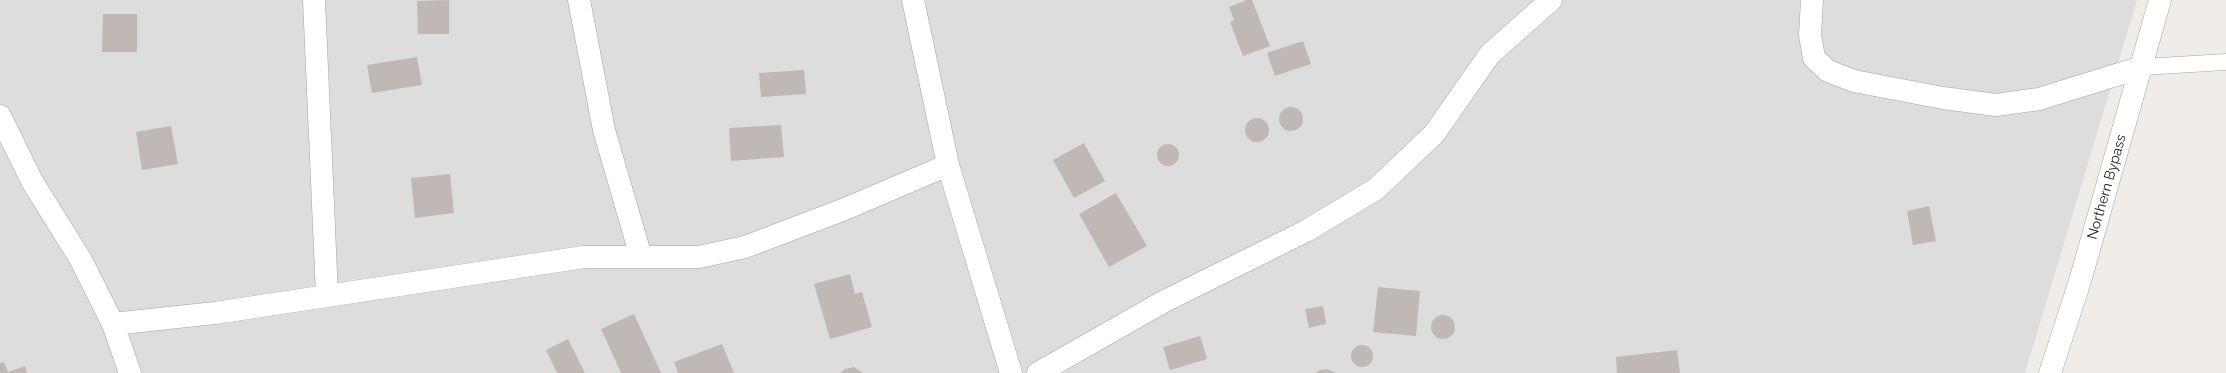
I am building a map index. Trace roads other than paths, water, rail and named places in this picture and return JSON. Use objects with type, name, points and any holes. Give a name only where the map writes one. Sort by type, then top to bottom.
[{"type":"street","points":[[314,0],[327,295]]},
{"type":"street","points":[[579,0],[604,130],[641,257]]},
{"type":"street","points":[[913,0],[948,165],[1011,373]]},
{"type":"street","points":[[1038,373],[1163,302],[1306,231],[1376,188],[1434,134],[1490,54],[1551,0]]},
{"type":"street","points":[[1812,0],[1810,35],[1814,58],[1828,71],[1854,81],[1943,98],[1996,105],[2039,99],[2142,67]]},
{"type":"street","name":"Northern Bypass","points":[[2050,373],[2080,281],[2160,0]]},
{"type":"street","points":[[0,116],[33,183],[81,260],[113,324],[130,373]]},
{"type":"street","points":[[113,324],[215,313],[584,257],[699,256],[745,247],[845,209],[948,165]]},
{"type":"lane","points":[[2142,67],[2226,62]]}]
